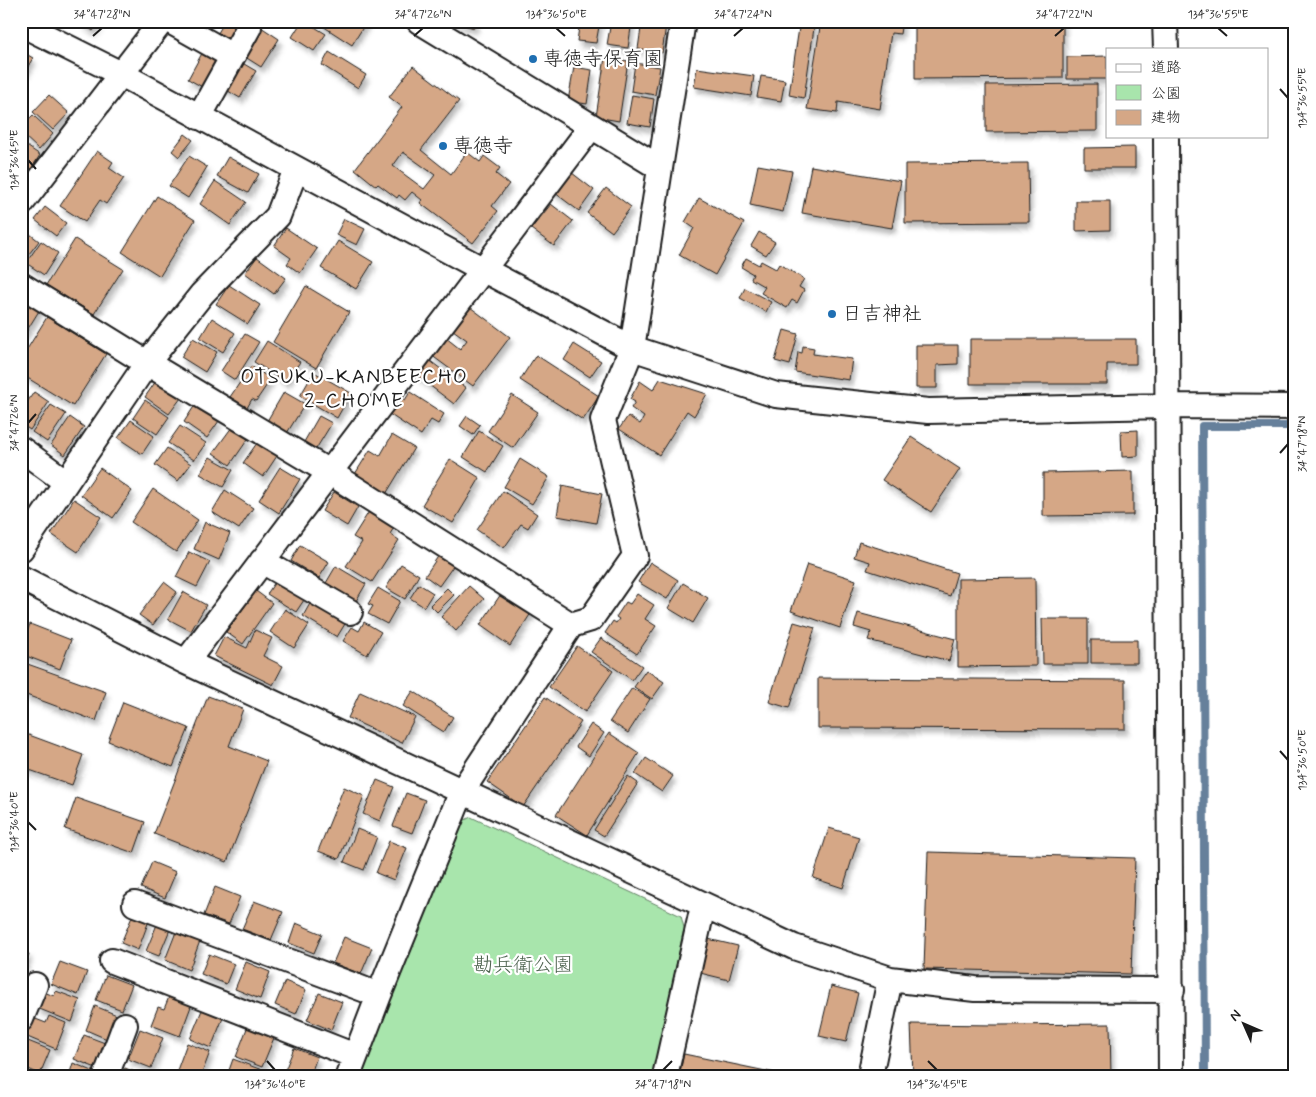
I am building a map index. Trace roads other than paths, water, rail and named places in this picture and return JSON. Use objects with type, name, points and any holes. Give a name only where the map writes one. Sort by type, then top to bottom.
[{"type":"street","points":[[21,204],[162,21]]},
{"type":"street","points":[[170,21],[232,56]]},
{"type":"street","points":[[419,21],[660,168]]},
{"type":"street","points":[[112,961],[352,1066],[462,791],[571,624],[591,619],[635,556],[603,420],[632,348],[683,21]]},
{"type":"street","points":[[1165,21],[1166,48]]},
{"type":"street","points":[[21,24],[121,74],[632,348],[776,395],[928,411],[1167,406],[1295,407]]},
{"type":"street","points":[[199,116],[249,27]]},
{"type":"street","points":[[186,662],[591,127]]},
{"type":"street","points":[[1166,138],[1171,1076]]},
{"type":"street","points":[[21,549],[147,363],[202,294],[278,216],[296,169]]},
{"type":"street","points":[[21,285],[329,472],[571,624]]},
{"type":"street","points":[[21,449],[66,482]]},
{"type":"street","points":[[262,561],[350,612]]},
{"type":"street","points":[[21,578],[186,662],[794,947],[890,979],[975,989],[1172,990]]},
{"type":"street","points":[[135,904],[379,995]]},
{"type":"street","points":[[665,1076],[703,906]]},
{"type":"street","points":[[870,1076],[890,979]]},
{"type":"street","points":[[21,1019],[35,985]]},
{"type":"street","points":[[106,1076],[125,1025]]},
{"type":"waterway","points":[[1205,1076],[1202,426],[1295,426]]},
{"type":"place","name":"専徳寺保育園","points":[[533,59]]},
{"type":"place","name":"専徳寺","points":[[443,146]]},
{"type":"place","name":"日吉神社","points":[[832,314]]},
{"type":"district","name":"OTSUKU-KANBEECHO 2-CHOME","points":[[354,389]]},
{"type":"park label","name":"勘兵衛公園","points":[[523,965]]}]
